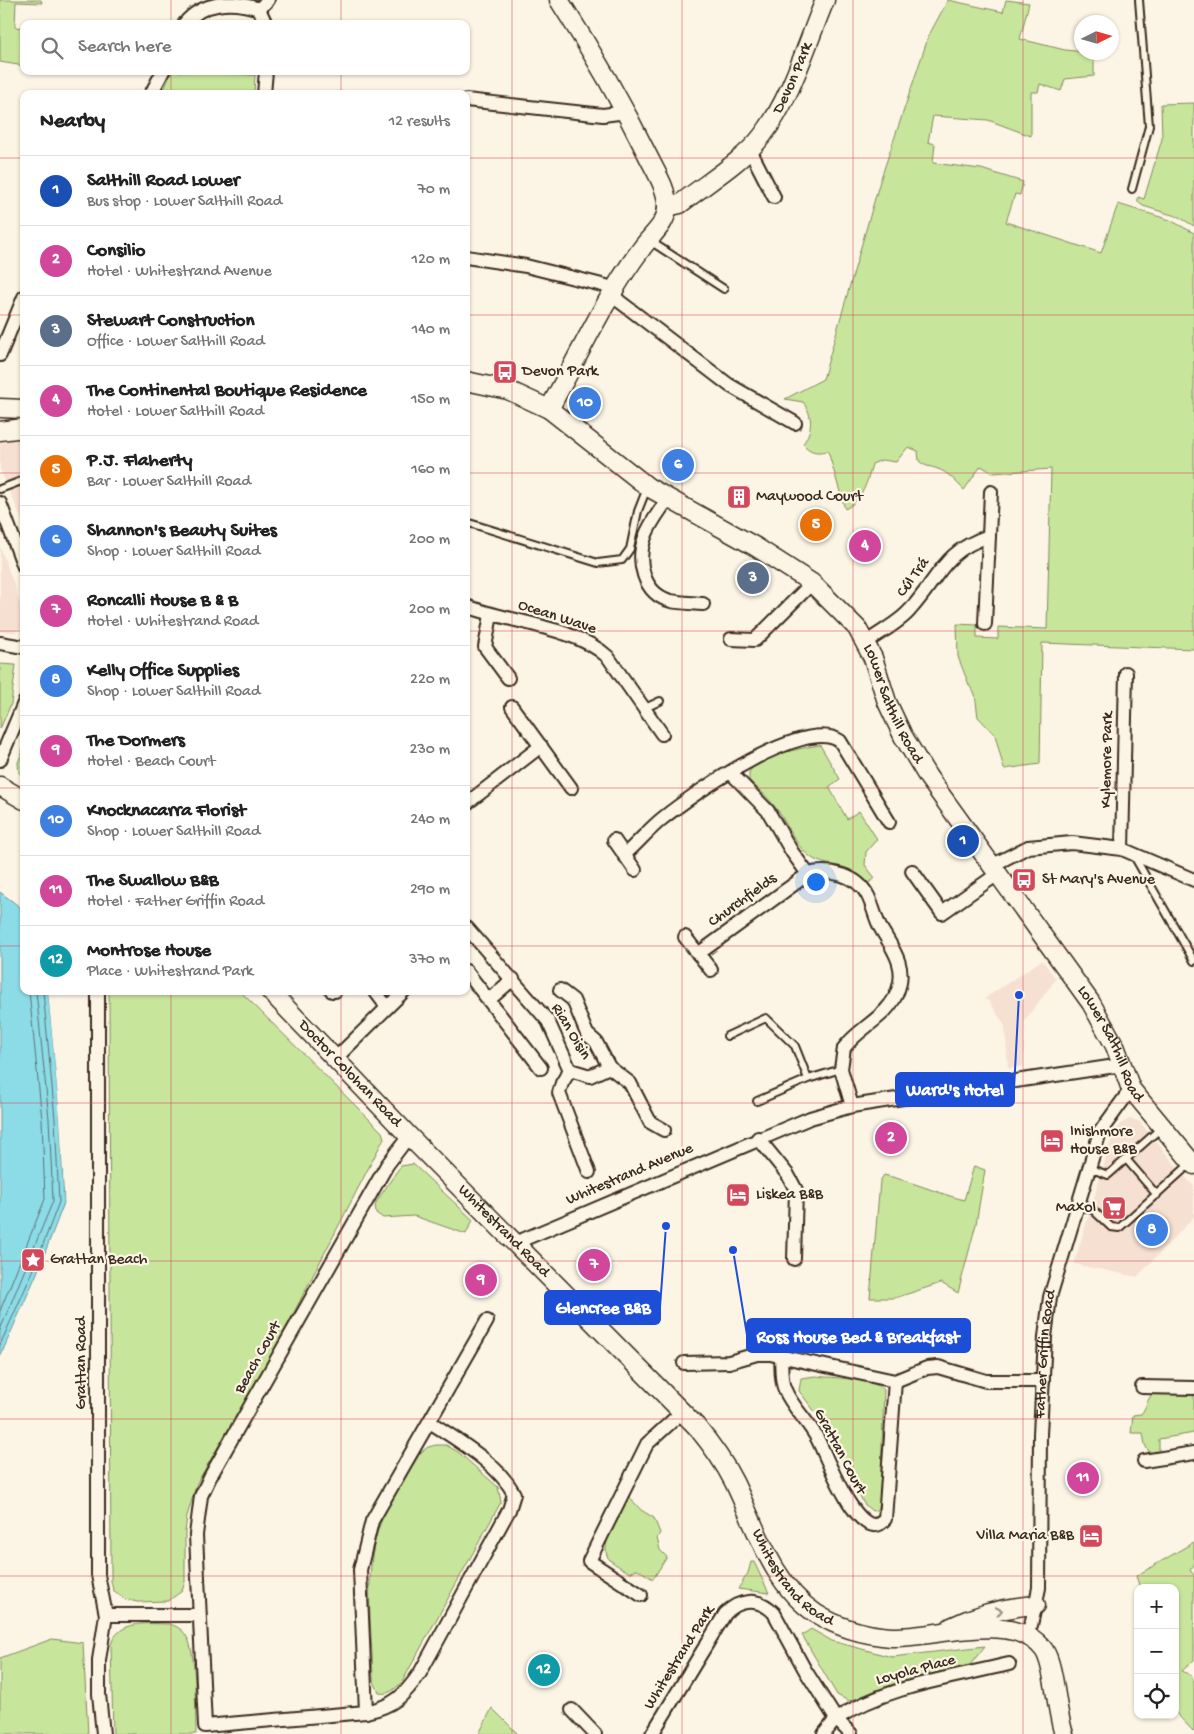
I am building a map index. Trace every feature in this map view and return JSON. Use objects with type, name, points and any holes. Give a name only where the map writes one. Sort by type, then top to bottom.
[{"type":"main road","points":[[549,409],[613,294],[664,220],[667,207],[660,182],[626,112],[603,69],[559,0]]},
{"type":"main road","name":"Devon Park","points":[[667,207],[680,204],[763,136],[775,115],[825,0]]},
{"type":"main road","name":"Lower Salthill Road","points":[[470,382],[508,390],[549,409],[648,487],[668,500],[756,546],[812,583],[857,628],[867,642],[887,702],[903,736],[928,776],[1091,1003],[1109,1033],[1132,1089],[1193,1164]]},
{"type":"main road","points":[[0,408],[20,409]]},
{"type":"main road","points":[[0,431],[20,428]]},
{"type":"main road","points":[[0,786],[20,798]]},
{"type":"main road","name":"Doctor Colohan Road","points":[[274,995],[409,1136]]},
{"type":"main road","name":"Whitestrand Road","points":[[409,1136],[682,1412],[709,1442],[723,1461],[773,1564],[790,1590],[806,1606],[816,1613],[844,1626],[875,1635],[893,1637],[999,1628],[1024,1634]]},
{"type":"main road","points":[[936,1633],[971,1618],[1020,1606],[1036,1605]]},
{"type":"main road","points":[[1024,1634],[1034,1640],[1047,1655],[1064,1734]]},
{"type":"street","points":[[187,20],[190,16],[210,5],[234,3],[264,5],[266,20]]},
{"type":"street","points":[[153,90],[161,75]]},
{"type":"street","points":[[264,90],[266,75]]},
{"type":"street","points":[[470,100],[604,115],[626,112]]},
{"type":"street","points":[[749,148],[774,197]]},
{"type":"street","points":[[470,258],[570,276],[606,286],[619,301],[728,385],[794,423]]},
{"type":"street","points":[[0,355],[20,307]]},
{"type":"street","points":[[985,624],[991,492]]},
{"type":"street","points":[[668,500],[644,538],[643,577],[652,590],[670,601],[703,604]]},
{"type":"street","points":[[0,503],[20,556]]},
{"type":"street","name":"Cúl Trá","points":[[867,642],[909,612],[947,560],[969,543],[989,536]]},
{"type":"street","points":[[731,639],[755,640],[812,583]]},
{"type":"street","name":"Ocean Wave","points":[[470,607],[491,615],[527,623],[597,647],[608,658],[662,734]]},
{"type":"street","points":[[491,615],[485,647],[508,678]]},
{"type":"street","points":[[0,643],[20,646]]},
{"type":"street","name":"Kylemore Park","points":[[1126,672],[1127,851]]},
{"type":"street","points":[[512,707],[571,788]]},
{"type":"street","points":[[0,760],[20,712]]},
{"type":"street","points":[[624,855],[665,816],[753,758],[794,741],[812,737],[834,738],[840,741],[889,822]]},
{"type":"street","points":[[470,801],[541,746]]},
{"type":"street","points":[[731,773],[768,811],[792,852],[808,874],[823,870],[834,872],[860,886],[867,894],[877,922],[900,964],[901,983],[895,999],[887,1010],[849,1041],[841,1057],[841,1069],[852,1106]]},
{"type":"street","points":[[614,840],[635,870]]},
{"type":"street","points":[[912,871],[942,913],[1012,854],[1044,844],[1072,843],[1127,851],[1194,880]]},
{"type":"street","name":"Churchfields","points":[[698,954],[808,874]]},
{"type":"street","points":[[470,932],[513,979],[490,999]]},
{"type":"street","points":[[685,937],[711,970]]},
{"type":"street","points":[[470,976],[490,999],[541,1068]]},
{"type":"street","name":"Rian Oisin","points":[[513,979],[548,1021],[570,1070],[590,1076],[609,1067]]},
{"type":"street","name":"Rian Oisin","points":[[560,990],[573,1000],[587,1034],[596,1042],[609,1067],[630,1083],[650,1122],[664,1130]]},
{"type":"street","name":"Grattan Road","points":[[98,995],[98,1576],[106,1615],[99,1660],[99,1694],[103,1734]]},
{"type":"street","points":[[378,995],[388,1007]]},
{"type":"street","points":[[335,1059],[400,995]]},
{"type":"street","name":"Whitestrand Avenue","points":[[515,1242],[758,1138],[810,1118],[852,1106],[1122,1065]]},
{"type":"street","points":[[570,1070],[562,1083],[559,1093],[589,1172]]},
{"type":"street","name":"Father Griffin Road","points":[[1024,1634],[1031,1625],[1039,1588],[1039,1461],[1050,1297],[1100,1132],[1132,1089]]},
{"type":"street","name":"Beach Court","points":[[409,1136],[386,1165],[204,1490],[196,1534],[205,1726],[366,1712],[385,1708],[406,1693],[509,1510],[514,1494],[508,1483],[466,1446],[430,1422]]},
{"type":"street","points":[[758,1138],[788,1175],[796,1190],[794,1259]]},
{"type":"street","points":[[366,1712],[360,1570],[372,1521],[487,1321]]},
{"type":"street","points":[[684,1363],[729,1362],[757,1354],[781,1355],[895,1381],[927,1368],[938,1367],[986,1381],[1043,1381]]},
{"type":"street","name":"Grattan Court","points":[[781,1355],[785,1390],[820,1444],[853,1511],[862,1520],[874,1525],[882,1523],[885,1519],[895,1381]]},
{"type":"street","points":[[1142,1387],[1194,1388]]},
{"type":"street","points":[[642,1595],[589,1561],[646,1444],[682,1412]]},
{"type":"street","points":[[1144,1461],[1194,1453]]},
{"type":"street","name":"Whitestrand Park","points":[[652,1734],[725,1614],[732,1607],[752,1602],[769,1607],[774,1613],[805,1670],[836,1719]]},
{"type":"street","points":[[106,1615],[199,1615]]},
{"type":"street","name":"Loyola Place","points":[[836,1719],[855,1706],[912,1686],[1009,1664]]},
{"type":"street","points":[[572,1710],[595,1734]]},
{"type":"street","points":[[824,1734],[836,1719],[851,1734]]},
{"type":"lane","points":[[1132,189],[1149,126],[1139,0]]},
{"type":"lane","points":[[649,240],[724,289]]},
{"type":"lane","points":[[0,489],[20,482]]},
{"type":"lane","points":[[470,523],[598,563],[610,563],[622,560],[630,549],[638,511],[648,487]]},
{"type":"lane","points":[[643,709],[660,701]]},
{"type":"lane","points":[[1127,851],[1194,961]]},
{"type":"lane","points":[[727,1036],[766,1018],[795,1046],[808,1079]]},
{"type":"lane","points":[[757,1102],[808,1079],[841,1069]]},
{"type":"lane","points":[[1089,1168],[1108,1175],[1162,1127]]},
{"type":"lane","points":[[1126,1159],[1157,1195]]},
{"type":"lane","points":[[1078,1205],[1093,1210],[1115,1228],[1124,1225],[1193,1164]]},
{"type":"shaded area","points":[[20,439],[20,516],[0,469],[0,443]]},
{"type":"shaded area","points":[[0,547],[20,604],[20,629],[15,632],[0,632]]},
{"type":"shaded area","points":[[1042,960],[1056,979],[1025,1020],[1023,1066],[1008,1068],[1005,1026],[989,1001],[984,999]]},
{"type":"shaded area","points":[[1129,1119],[1139,1121],[1194,1187],[1194,1217],[1137,1277],[1074,1264],[1110,1144],[1120,1124]]},
{"type":"green space","points":[[0,0],[41,0],[42,3],[16,2],[15,27],[20,28],[20,65],[0,62]]},
{"type":"green space","points":[[948,0],[1003,12],[1006,0],[1029,3],[1020,39],[1074,51],[1074,60],[1094,60],[1094,76],[1065,79],[1061,91],[1040,84],[1038,92],[1031,92],[1031,136],[988,120],[933,116],[928,142],[935,144],[933,163],[981,169],[1023,182],[1020,195],[1015,194],[1006,222],[1101,253],[1118,204],[1170,220],[1194,233],[1194,649],[1042,643],[1040,764],[1004,769],[995,735],[978,717],[975,694],[969,685],[958,657],[957,624],[977,625],[977,638],[998,639],[998,627],[1047,629],[1051,469],[993,473],[981,466],[964,490],[946,473],[921,463],[918,451],[908,447],[896,462],[882,460],[872,464],[860,496],[845,509],[828,451],[814,452],[803,444],[810,428],[809,412],[803,402],[785,399],[823,379],[880,181],[929,35]]},
{"type":"green space","points":[[170,75],[255,75],[254,90],[164,90]]},
{"type":"green space","points":[[1194,103],[1194,226],[1179,217],[1143,206],[1138,202],[1138,197],[1144,199],[1162,139],[1161,104]]},
{"type":"green space","points":[[0,664],[16,665],[11,704],[0,729]]},
{"type":"green space","points":[[820,745],[840,779],[829,787],[847,819],[859,811],[877,839],[866,852],[865,865],[875,878],[866,885],[860,877],[846,868],[819,862],[806,853],[796,842],[773,804],[749,780],[749,772],[762,761],[802,748]]},
{"type":"green space","points":[[20,757],[20,774],[19,773],[18,763]]},
{"type":"green space","points":[[109,995],[244,995],[382,1132],[384,1138],[275,1349],[197,1483],[187,1516],[185,1532],[185,1582],[182,1591],[168,1601],[137,1602],[125,1599],[113,1590],[111,1581]]},
{"type":"green space","points":[[413,1164],[473,1220],[466,1234],[414,1216],[383,1218],[376,1213],[375,1204],[397,1171],[401,1166]]},
{"type":"green space","points":[[974,1166],[985,1170],[976,1224],[958,1293],[941,1283],[895,1298],[870,1298],[880,1181],[884,1175],[964,1200]]},
{"type":"green space","points":[[815,1376],[862,1381],[879,1386],[884,1390],[880,1501],[877,1510],[872,1511],[864,1504],[823,1422],[799,1391],[801,1378]]},
{"type":"green space","points":[[1153,1393],[1194,1395],[1194,1433],[1159,1439],[1159,1454],[1149,1452],[1145,1445],[1143,1433],[1131,1433],[1133,1415],[1141,1414]]},
{"type":"green space","points":[[446,1445],[458,1452],[498,1487],[501,1502],[402,1682],[389,1692],[379,1693],[373,1679],[370,1622],[370,1583],[374,1545],[387,1508],[420,1453],[428,1447]]},
{"type":"green space","points":[[629,1497],[641,1510],[654,1518],[660,1533],[657,1538],[660,1550],[667,1557],[653,1579],[637,1569],[630,1573],[612,1562],[607,1554],[608,1538]]},
{"type":"green space","points":[[1194,1542],[1194,1565],[1190,1570],[1194,1575],[1194,1660],[1182,1671],[1192,1676],[1194,1683],[1194,1732],[1179,1716],[1179,1584],[1139,1584],[1136,1576]]},
{"type":"green space","points":[[751,1562],[754,1562],[769,1593],[738,1589],[748,1573]]},
{"type":"green space","points":[[170,1624],[183,1632],[191,1648],[194,1672],[196,1734],[113,1734],[111,1644],[115,1636],[121,1630],[136,1625]]},
{"type":"green space","points":[[811,1629],[832,1641],[892,1657],[985,1646],[970,1665],[849,1701],[837,1695],[802,1635]]},
{"type":"green space","points":[[52,1639],[83,1643],[88,1734],[0,1734],[0,1658]]},
{"type":"green space","points":[[492,1708],[518,1734],[479,1734]]},
{"type":"water","points":[[0,892],[20,907],[20,995],[48,995],[60,1119],[64,1203],[37,1273],[0,1357]]},
{"type":"pier","points":[[48,995],[50,995],[63,1118],[67,1203],[65,1209],[60,1119]]},
{"type":"place","name":"Devon Park","points":[[505,372]]},
{"type":"place","name":"Knocknacarra Florist","points":[[585,403]]},
{"type":"place","name":"Shannon's Beauty Suites","points":[[678,465]]},
{"type":"place","name":"Maywood Court","points":[[739,497]]},
{"type":"place","name":"P.J. Flaherty","points":[[816,525]]},
{"type":"place","name":"The Continental Boutique Residence","points":[[865,546]]},
{"type":"place","name":"Stewart Construction","points":[[753,578]]},
{"type":"place","name":"Salthill Road Lower","points":[[963,841]]},
{"type":"place","name":"St Mary's Avenue","points":[[1024,880]]},
{"type":"place","name":"Ward's Hotel","points":[[1019,995]]},
{"type":"place","name":"Consilio","points":[[891,1138]]},
{"type":"place","name":"Inishmore House B&B","points":[[1052,1141]]},
{"type":"place","name":"Liskea B&B","points":[[738,1195]]},
{"type":"place","name":"Maxol","points":[[1114,1208]]},
{"type":"place","name":"Glencree B&B","points":[[666,1226]]},
{"type":"place","name":"Kelly Office Supplies","points":[[1152,1230]]},
{"type":"place","name":"Ross House Bed & Breakfast","points":[[733,1250]]},
{"type":"place","name":"Grattan Beach","points":[[33,1260]]},
{"type":"place","name":"Roncalli House B & B","points":[[594,1265]]},
{"type":"place","name":"The Dormers","points":[[481,1280]]},
{"type":"place","name":"The Swallow B&B","points":[[1083,1478]]},
{"type":"place","name":"Villa Maria B&B","points":[[1091,1536]]},
{"type":"place","name":"Montrose House","points":[[544,1670]]}]
